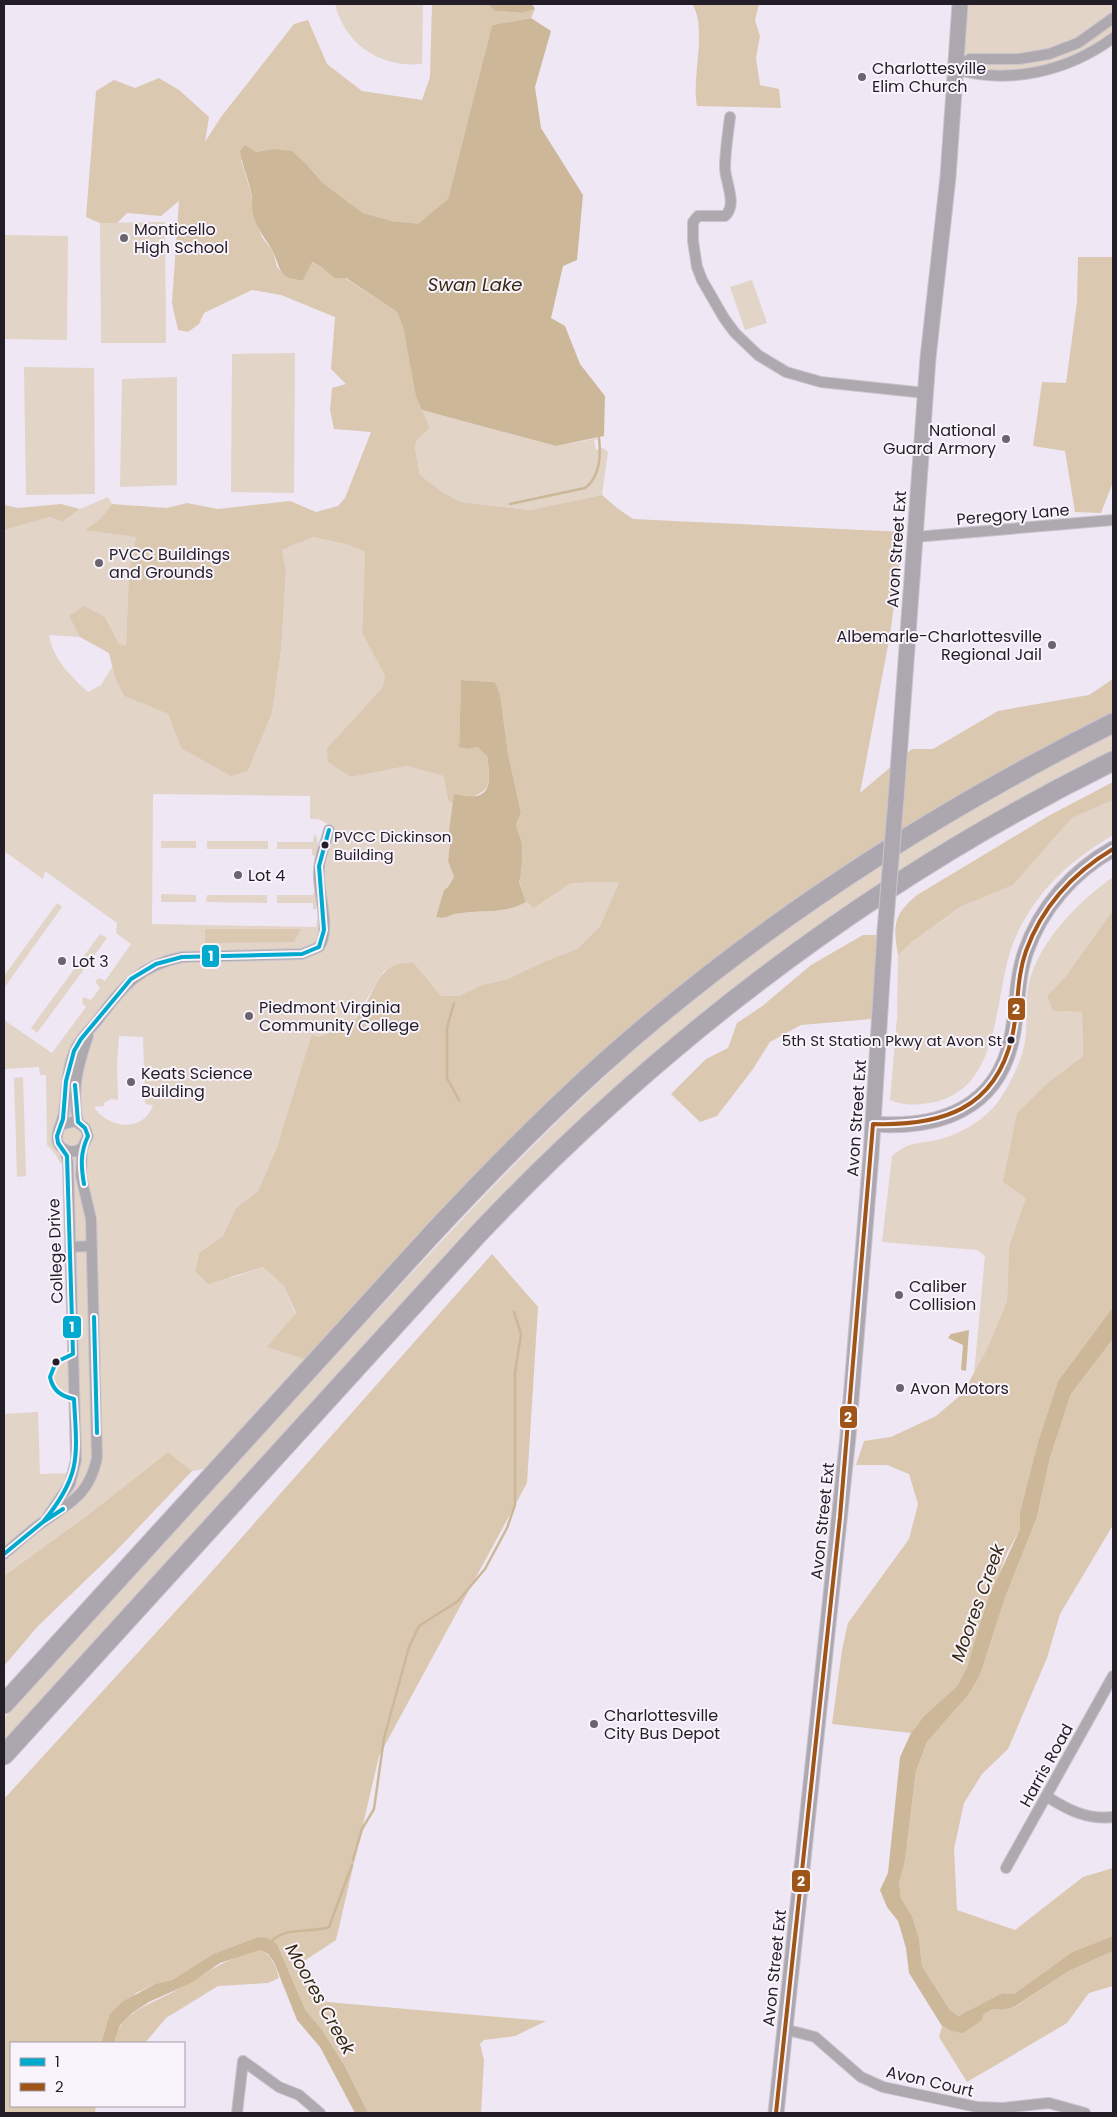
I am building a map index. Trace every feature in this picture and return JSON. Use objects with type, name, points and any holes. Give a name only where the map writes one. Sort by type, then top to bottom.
[{"type":"highway","points":[[4,1704],[433,1233],[495,1167],[599,1068],[689,991],[751,943],[855,870],[978,794],[1113,723]]},
{"type":"highway","points":[[4,1755],[479,1233],[546,1164],[627,1088],[748,988],[851,914],[993,825],[1113,761]]},
{"type":"highway","points":[[4,1694],[34,1671]]},
{"type":"main road","name":"Avon Street Ext","points":[[776,2113],[840,1517],[874,1124],[885,931],[925,393],[948,177],[960,4]]},
{"type":"main road","points":[[874,1124],[909,1124],[937,1120],[955,1114],[982,1095],[998,1074],[1009,1051],[1022,967],[1036,928],[1048,908],[1069,882],[1093,862],[1113,850]]},
{"type":"street","points":[[955,69],[970,59],[1019,59],[1049,54],[1078,43],[1113,18]]},
{"type":"street","points":[[955,69],[986,75],[1017,75],[1046,71],[1081,58],[1113,38]]},
{"type":"street","points":[[730,117],[725,166],[730,188],[728,211],[725,216],[698,216],[694,222],[693,241],[697,267],[724,318],[747,347],[767,362],[786,372],[821,382],[925,393]]},
{"type":"street","name":"Peregory Lane","points":[[915,537],[1113,520]]},
{"type":"street","name":"College Drive","points":[[43,1522],[68,1490],[76,1467],[68,1162],[65,1150],[57,1140],[57,1132],[62,1125],[69,1068],[81,1039],[131,979],[161,962],[182,957],[302,954],[315,950],[322,943],[323,938],[323,903],[318,872],[329,830]]},
{"type":"street","name":"College Drive","points":[[4,1554],[43,1522],[79,1497],[92,1478],[97,1458],[90,1207],[81,1176],[82,1148],[87,1141],[87,1132],[78,1122],[75,1104],[75,1080],[90,1030]]},
{"type":"street","points":[[62,1125],[71,1121],[78,1122]]},
{"type":"street","points":[[65,1150],[72,1152],[82,1148]]},
{"type":"street","points":[[70,1247],[91,1246]]},
{"type":"street","name":"Harris Road","points":[[1006,1868],[1113,1676]]},
{"type":"street","points":[[1046,1796],[1074,1813],[1098,1818],[1113,1816]]},
{"type":"street","name":"Avon Court","points":[[784,2028],[816,2037],[861,2077],[883,2087],[977,2107],[1003,2108],[1049,2103],[1085,2113]]},
{"type":"street","points":[[237,2113],[242,2061],[279,2087],[299,2095],[320,2113]]},
{"type":"shaded area","points":[[335,4],[423,4],[422,64],[393,62],[379,58],[367,51],[347,31],[340,19]]},
{"type":"shaded area","points":[[432,4],[487,4],[495,11],[521,13],[535,9],[531,18],[492,25],[448,199],[418,225],[392,221],[363,213],[323,183],[307,165],[272,149],[256,152],[241,160],[251,193],[254,217],[262,237],[273,252],[277,267],[286,276],[294,280],[308,269],[311,262],[320,266],[334,278],[345,278],[397,312],[404,331],[422,410],[430,428],[416,441],[415,449],[420,475],[442,492],[461,502],[530,510],[602,495],[633,519],[904,532],[890,635],[860,793],[912,749],[933,749],[998,711],[1089,695],[1113,679],[1113,723],[978,794],[646,1027],[315,1362],[267,1347],[296,1313],[284,1286],[263,1267],[208,1284],[195,1271],[200,1252],[223,1236],[236,1208],[258,1191],[277,1147],[312,1034],[319,1037],[351,1023],[362,1011],[383,974],[401,964],[414,963],[441,996],[459,996],[482,985],[508,979],[541,963],[577,949],[600,926],[619,882],[571,883],[534,908],[526,902],[519,880],[522,868],[522,847],[516,825],[521,813],[508,753],[500,694],[495,682],[461,680],[459,746],[469,749],[477,747],[487,756],[489,779],[484,790],[480,793],[454,805],[448,800],[444,776],[407,766],[351,777],[328,762],[327,748],[382,688],[385,676],[362,633],[365,552],[349,545],[313,537],[282,550],[286,572],[281,651],[272,713],[248,771],[231,776],[181,748],[168,714],[124,696],[115,677],[109,653],[80,637],[69,616],[84,606],[105,617],[119,644],[126,646],[129,572],[136,537],[85,530],[101,518],[112,504],[167,508],[187,503],[218,509],[290,501],[316,512],[338,506],[345,498],[371,432],[334,429],[330,410],[332,388],[346,384],[331,369],[335,317],[281,295],[252,290],[204,313],[199,324],[188,332],[178,330],[172,303],[179,201],[161,216],[127,213],[117,223],[100,223],[86,217],[96,91],[114,80],[135,88],[159,78],[179,90],[209,117],[205,142],[221,117],[294,24],[308,20],[327,64],[362,91],[422,100],[430,77]]},
{"type":"shaded area","points":[[692,4],[759,4],[755,20],[760,36],[756,58],[760,85],[779,89],[781,108],[697,106],[696,82],[699,26],[697,14]]},
{"type":"shaded area","points":[[960,4],[1113,4],[1113,38],[1061,66],[973,74],[956,55]]},
{"type":"shaded area","points":[[165,222],[166,343],[101,343],[100,223]]},
{"type":"shaded area","points":[[4,235],[68,236],[67,340],[4,339]]},
{"type":"shaded area","points":[[1078,257],[1113,257],[1113,482],[1101,513],[1075,512],[1065,451],[1033,446],[1042,382],[1066,383],[1077,302]]},
{"type":"shaded area","points":[[752,280],[767,323],[745,330],[730,287]]},
{"type":"shaded area","points":[[295,353],[294,493],[231,492],[232,354]]},
{"type":"shaded area","points":[[24,367],[94,368],[95,494],[26,495]]},
{"type":"shaded area","points":[[177,377],[177,485],[120,487],[122,379]]},
{"type":"shaded area","points":[[422,410],[556,446],[599,438],[594,441],[596,450],[603,448],[608,452],[602,495],[530,510],[461,502],[442,492],[420,475],[415,449],[416,441],[430,428]]},
{"type":"shaded area","points":[[108,497],[112,504],[101,518],[86,529],[136,537],[129,572],[126,646],[119,644],[105,617],[69,616],[80,637],[49,635],[54,652],[59,660],[69,674],[88,692],[101,685],[112,667],[124,696],[168,714],[181,748],[248,771],[272,713],[281,651],[286,572],[282,550],[313,537],[349,545],[365,552],[362,633],[385,676],[382,688],[327,748],[351,777],[407,766],[445,776],[448,800],[454,805],[449,831],[448,861],[454,877],[444,890],[436,917],[509,909],[526,902],[534,908],[571,883],[619,882],[600,926],[577,949],[541,963],[508,979],[482,985],[459,996],[441,996],[414,963],[384,971],[354,1020],[319,1037],[313,1034],[277,1147],[258,1191],[236,1208],[223,1236],[200,1252],[231,1278],[263,1267],[284,1286],[315,1362],[221,1466],[192,1471],[168,1452],[89,1514],[4,1576],[4,1414],[38,1412],[40,1474],[74,1473],[74,1399],[56,1391],[50,1377],[56,1362],[63,1357],[73,1354],[67,1164],[60,1163],[47,1145],[46,1075],[40,1075],[39,1067],[4,1069],[4,1020],[52,1053],[86,1007],[82,1003],[83,997],[91,1000],[100,988],[95,981],[100,978],[105,981],[131,944],[116,933],[117,923],[45,871],[43,879],[4,851],[4,530],[50,517],[62,522],[80,509]],"holes":[[[153,794],[310,796],[310,819],[318,819],[332,826],[316,927],[152,924]],[[119,1036],[143,1037],[145,1104],[153,1105],[148,1114],[134,1124],[125,1125],[108,1120],[94,1107],[104,1106],[104,1103],[111,1099],[118,1100],[117,1064]]]},
{"type":"shaded area","points":[[61,504],[80,509],[62,522],[50,517],[4,530],[4,505],[18,508]]},
{"type":"shaded area","points":[[1113,732],[1113,757],[921,863],[596,1111],[4,1750],[4,1718],[314,1378],[471,1210],[546,1133],[625,1058],[719,980],[826,901],[938,829],[996,795]]},
{"type":"shaded area","points":[[1113,782],[1113,800],[1072,818],[1013,885],[960,907],[913,941],[898,955],[895,929],[899,915],[917,895],[1050,815]]},
{"type":"shaded area","points":[[1113,800],[1113,835],[1083,855],[1057,877],[1035,903],[1017,934],[1003,981],[993,1034],[985,1058],[972,1079],[955,1094],[930,1103],[910,1104],[890,1100],[897,1017],[898,955],[913,941],[960,907],[1013,885],[1072,818]]},
{"type":"shaded area","points":[[314,835],[316,835],[319,847],[316,856],[312,855],[312,849],[277,849],[277,842],[313,842]]},
{"type":"shaded area","points":[[161,841],[196,841],[196,848],[161,848]]},
{"type":"shaded area","points":[[207,841],[268,841],[268,849],[207,849]]},
{"type":"shaded area","points":[[1113,877],[1113,910],[1065,977],[1047,996],[1067,1012],[1082,1012],[1083,1056],[1050,1081],[1026,1198],[1009,1246],[1007,1301],[987,1349],[974,1374],[985,1256],[977,1250],[882,1242],[892,1156],[910,1145],[941,1139],[965,1129],[986,1115],[998,1102],[1013,1076],[1022,1054],[1025,1039],[1029,983],[1034,967],[1051,937],[1062,923],[1087,898]]},
{"type":"shaded area","points":[[315,889],[318,895],[316,909],[313,909],[313,903],[277,903],[277,895],[313,895]]},
{"type":"shaded area","points":[[161,894],[196,895],[196,902],[161,902]]},
{"type":"shaded area","points":[[207,895],[267,895],[267,903],[206,902]]},
{"type":"shaded area","points":[[57,903],[62,907],[4,988],[4,976]]},
{"type":"shaded area","points":[[1113,910],[1113,1307],[1058,1381],[1037,1445],[1020,1512],[1020,1529],[1006,1555],[967,1667],[957,1686],[924,1716],[911,1733],[832,1724],[842,1650],[848,1623],[909,1539],[918,1504],[909,1474],[887,1465],[856,1465],[864,1441],[891,1437],[936,1416],[963,1393],[987,1349],[1007,1301],[1009,1246],[1026,1198],[1003,1182],[1017,1113],[1050,1081],[1083,1056],[1082,1012],[1053,1011],[1047,996],[1065,977]]},
{"type":"shaded area","points":[[205,929],[301,929],[294,942],[205,943]]},
{"type":"shaded area","points":[[100,934],[107,938],[37,1033],[31,1028]]},
{"type":"shaded area","points":[[863,935],[880,935],[871,1019],[801,1025],[770,1042],[753,1069],[717,1116],[700,1122],[671,1094],[706,1059],[728,1048],[737,1023],[761,1007],[811,965]]},
{"type":"shaded area","points":[[23,1077],[26,1176],[17,1177],[14,1078]]},
{"type":"shaded area","points":[[492,1254],[538,1307],[527,1483],[379,1756],[336,1940],[304,1961],[327,2002],[546,2021],[515,2036],[484,2040],[480,2044],[484,2060],[481,2113],[368,2113],[345,2066],[321,2028],[306,2011],[277,1944],[258,1937],[213,1954],[172,1980],[155,1984],[136,1993],[106,2027],[101,2042],[10,2042],[10,2107],[96,2107],[95,2113],[4,2113],[4,1799],[206,1578]]},
{"type":"shaded area","points":[[1113,1339],[1113,1525],[1060,1614],[1047,1658],[1008,1749],[982,1774],[964,1803],[954,1849],[957,1910],[1015,1930],[1083,1877],[1113,1868],[1113,1936],[1072,1952],[1014,1994],[1002,1993],[958,2016],[950,2010],[922,1966],[919,1938],[912,1916],[901,1898],[899,1883],[905,1861],[916,1771],[927,1742],[969,1694],[980,1675],[1005,1598],[1037,1517],[1050,1458],[1071,1394]]},
{"type":"shaded area","points":[[168,1452],[192,1471],[116,1551],[37,1627],[4,1666],[4,1576],[89,1514]]},
{"type":"shaded area","points":[[260,1950],[264,1952],[271,1958],[279,1978],[268,1983],[218,1986],[166,2018],[146,2042],[114,2042],[121,2024],[136,2011],[227,1961]]},
{"type":"shaded area","points":[[1113,1951],[1113,1986],[1089,1993],[1067,2023],[967,2082],[939,2037],[942,2026],[951,2031],[982,2020],[984,2014],[993,2009],[1003,2010],[1015,2007],[1069,1971]]},
{"type":"water","points":[[487,4],[532,4],[535,9],[522,13],[495,11]]},
{"type":"water","name":"Swan Lake","points":[[531,18],[551,31],[535,87],[541,128],[583,195],[577,260],[563,266],[551,318],[565,326],[580,364],[605,396],[604,436],[556,446],[422,410],[416,396],[404,331],[397,312],[346,278],[334,278],[312,262],[303,280],[285,276],[254,218],[251,192],[240,151],[245,145],[256,152],[272,149],[292,151],[323,183],[363,213],[392,221],[418,224],[448,199],[492,25]]},
{"type":"water","points":[[461,680],[495,682],[500,694],[508,753],[521,813],[516,825],[522,847],[522,869],[519,881],[526,902],[509,909],[455,914],[439,918],[436,917],[444,890],[454,877],[448,861],[449,831],[454,794],[475,796],[482,794],[486,790],[489,776],[487,756],[477,747],[469,749],[459,747]]},
{"type":"water","points":[[1113,1307],[1113,1339],[1071,1394],[1050,1458],[1037,1517],[1005,1598],[980,1675],[969,1694],[927,1742],[916,1771],[905,1861],[899,1883],[901,1898],[912,1916],[919,1938],[922,1966],[950,2010],[958,2016],[1002,1993],[1014,1994],[1072,1952],[1113,1936],[1113,1951],[1069,1971],[1014,2007],[1003,2010],[993,2009],[984,2014],[982,2020],[963,2033],[951,2031],[942,2026],[909,1973],[906,1948],[898,1921],[887,1907],[880,1890],[888,1873],[900,1757],[911,1733],[924,1716],[957,1686],[967,1667],[988,1599],[1020,1529],[1020,1512],[1037,1445],[1058,1381]]},
{"type":"water","points":[[969,1330],[966,1371],[961,1370],[963,1345],[948,1338],[951,1334]]},
{"type":"water","points":[[258,1937],[268,1938],[277,1944],[306,2011],[321,2028],[345,2066],[368,2113],[355,2113],[320,2047],[297,2020],[274,1962],[268,1954],[260,1950],[220,1963],[191,1983],[149,2002],[132,2013],[120,2025],[114,2042],[101,2042],[110,2014],[122,2002],[155,1984],[172,1980],[213,1954]]},
{"type":"waterway","points":[[510,504],[585,488],[597,472],[600,452],[599,438]]},
{"type":"waterway","points":[[454,1003],[447,1028],[447,1078],[459,1100]]},
{"type":"waterway","points":[[353,1860],[362,1829],[374,1809],[384,1738],[409,1647],[419,1626],[458,1601],[485,1569],[507,1528],[515,1505],[515,1373],[521,1334],[514,1312]]},
{"type":"waterway","name":"Moores Creek","points":[[270,1943],[276,1937],[290,1932],[329,1927],[352,1865]]},
{"type":"transit line","name":"1","points":[[43,1522],[65,1491],[71,1477],[76,1451],[74,1399],[58,1392],[53,1386],[50,1377],[56,1362],[73,1354],[67,1156],[58,1143],[57,1136],[63,1119],[66,1081],[74,1051],[81,1039],[131,979],[156,964],[182,957],[302,954],[319,947],[324,930],[319,866],[329,830]]},
{"type":"transit line","name":"2","points":[[776,2113],[840,1517],[873,1124],[921,1122],[942,1117],[962,1109],[993,1082],[1004,1062],[1012,1037],[1023,962],[1033,935],[1060,892],[1098,858],[1113,849]]},
{"type":"transit line","name":"1","points":[[75,1085],[78,1122],[85,1128],[88,1136],[82,1160],[84,1184]]},
{"type":"transit line","name":"1","points":[[94,1317],[97,1433]]},
{"type":"transit line","name":"1","points":[[4,1554],[43,1522],[63,1509]]},
{"type":"place","name":"Charlottesville Elim Church","points":[[862,77]]},
{"type":"place","name":"Monticello High School","points":[[124,238]]},
{"type":"place","name":"National Guard Armory","points":[[1006,439]]},
{"type":"place","name":"PVCC Buildings and Grounds","points":[[99,563]]},
{"type":"place","name":"Albemarle-Charlottesville Regional Jail","points":[[1052,645]]},
{"type":"place","name":"PVCC Dickinson Building","points":[[325,845]]},
{"type":"place","name":"Lot 4","points":[[238,875]]},
{"type":"place","name":"Lot 3","points":[[62,961]]},
{"type":"place","name":"Piedmont Virginia Community College","points":[[249,1016]]},
{"type":"place","name":"5th St Station Pkwy at Avon St","points":[[1011,1040]]},
{"type":"place","name":"Keats Science Building","points":[[131,1082]]},
{"type":"place","name":"Caliber Collision","points":[[899,1295]]},
{"type":"place","name":"Avon Motors","points":[[900,1388]]},
{"type":"place","name":"Charlottesville City Bus Depot","points":[[594,1724]]}]
